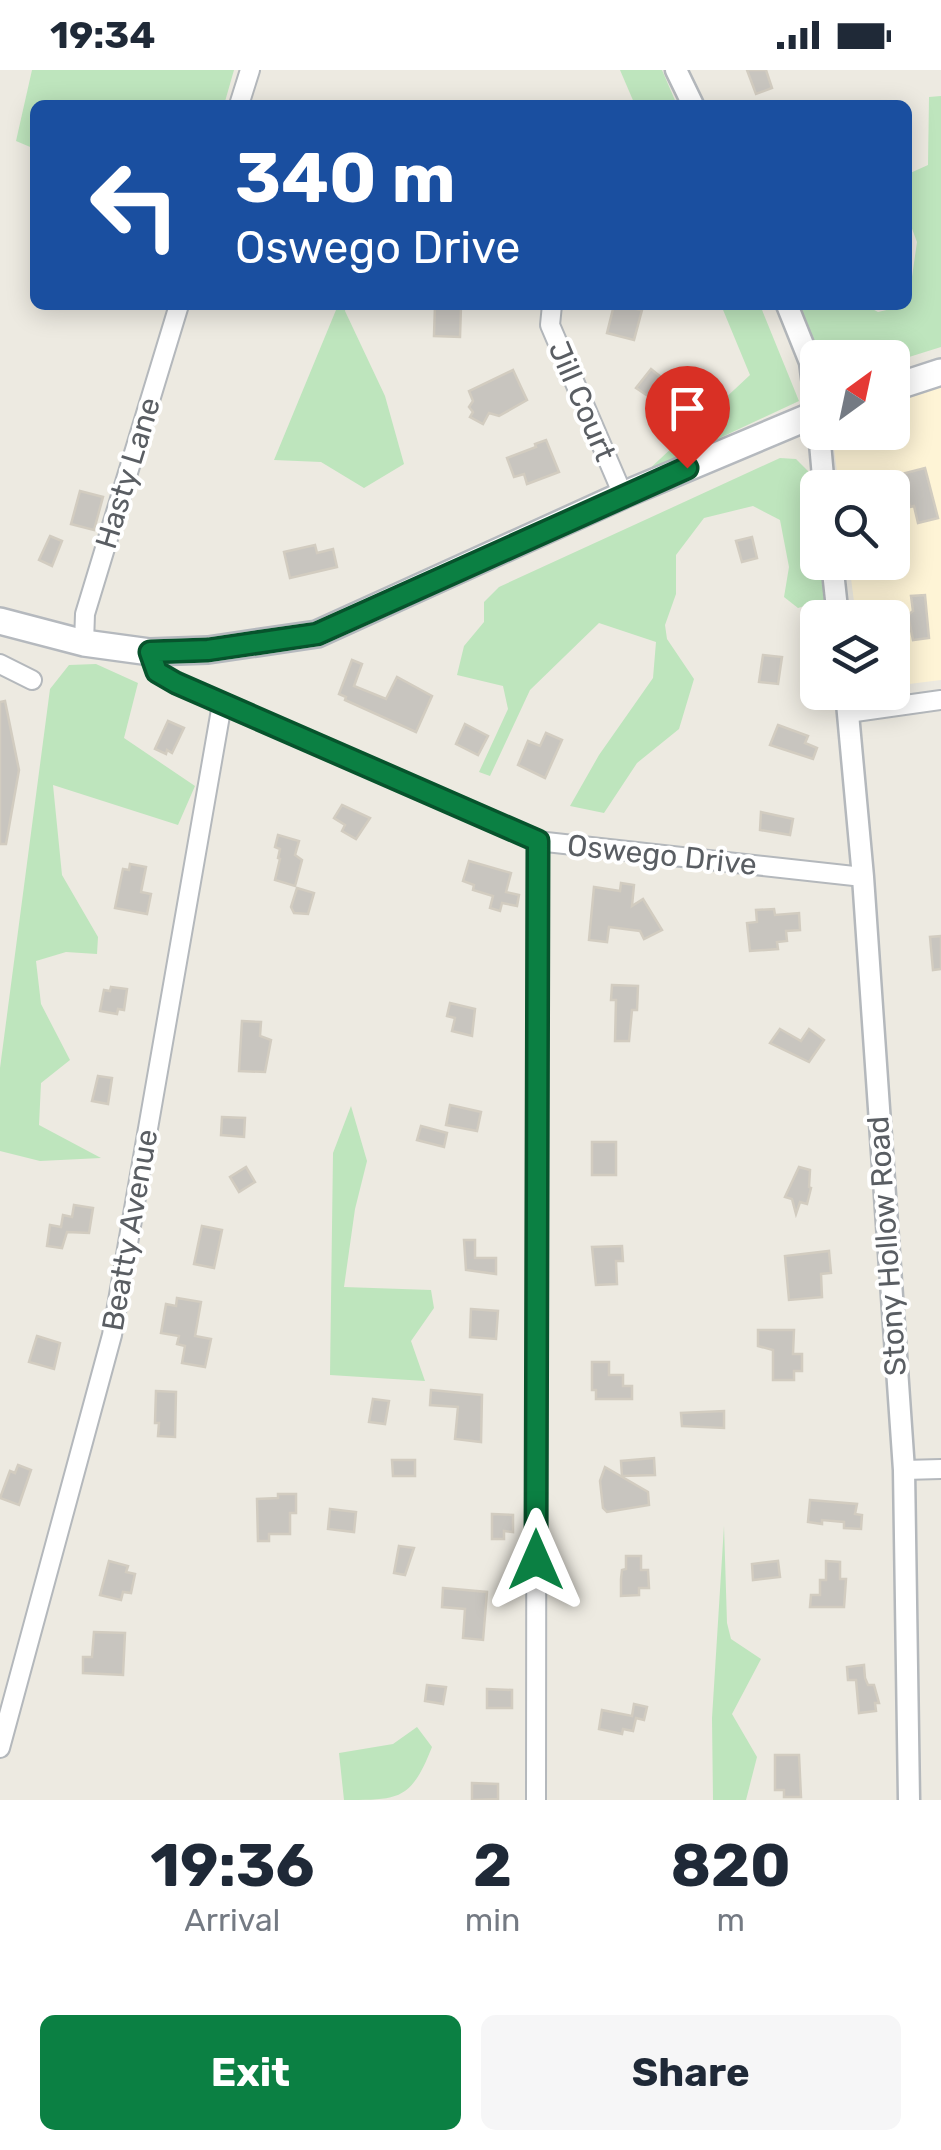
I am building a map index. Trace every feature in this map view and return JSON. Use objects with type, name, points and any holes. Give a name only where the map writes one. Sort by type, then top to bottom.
[{"type":"main road","points":[[910,382],[941,372]]},
{"type":"main road","points":[[0,621],[84,643],[150,652],[208,650],[317,634],[623,495],[800,421]]},
{"type":"street","points":[[241,100],[250,70]]},
{"type":"street","points":[[676,70],[691,100]]},
{"type":"street","name":"Hasty Lane","points":[[84,643],[85,614],[176,310]]},
{"type":"street","name":"Jill Court","points":[[552,310],[550,325],[623,495]]},
{"type":"street","points":[[788,310],[801,340]]},
{"type":"street","name":"Oswego Drive","points":[[150,652],[157,672],[222,704],[538,841],[863,877]]},
{"type":"street","points":[[0,664],[32,680]]},
{"type":"street","points":[[910,701],[941,700]]},
{"type":"street","name":"Beatty Avenue","points":[[0,1748],[112,1335],[222,704]]},
{"type":"street","name":"Stony Hollow Road","points":[[848,710],[904,1470],[910,1800]]},
{"type":"street","points":[[536,1800],[538,841]]},
{"type":"street","points":[[904,1470],[941,1468]]},
{"type":"shaded area","points":[[941,387],[941,680],[910,684],[910,600],[854,600],[851,580],[910,580],[910,470],[837,470],[834,450],[910,450],[910,397]]},
{"type":"green space","points":[[32,70],[234,70],[225,100],[30,100],[30,147],[16,141]]},
{"type":"green space","points":[[620,70],[662,70],[675,100],[633,100]]},
{"type":"green space","points":[[941,96],[941,347],[910,357],[910,340],[813,340],[802,310],[912,310],[917,242],[912,229],[912,172],[928,165],[929,97]]},
{"type":"green space","points":[[336,310],[345,310],[385,396],[404,464],[364,488],[321,462],[274,460]]},
{"type":"green space","points":[[723,310],[762,310],[799,401],[645,473],[750,375]]},
{"type":"green space","points":[[780,458],[796,459],[807,470],[800,470],[800,580],[822,580],[825,600],[800,600],[798,608],[784,597],[789,567],[780,520],[753,506],[704,518],[676,555],[676,594],[665,625],[667,639],[694,679],[679,729],[637,763],[604,813],[570,806],[599,755],[653,678],[656,642],[599,623],[530,690],[490,776],[479,772],[508,709],[503,686],[457,675],[464,646],[484,622],[484,602],[499,587]]},
{"type":"green space","points":[[96,664],[138,683],[124,738],[195,786],[178,825],[53,785],[62,875],[98,937],[97,954],[66,952],[36,961],[41,1004],[70,1060],[41,1083],[39,1125],[101,1158],[40,1161],[0,1151],[0,1068],[50,689],[69,665]]},
{"type":"green space","points":[[351,1106],[367,1161],[355,1209],[344,1287],[431,1290],[434,1308],[411,1341],[425,1381],[330,1375],[333,1153]]},
{"type":"green space","points":[[724,1526],[727,1623],[731,1639],[761,1659],[732,1714],[757,1757],[746,1800],[713,1800],[712,1718]]},
{"type":"green space","points":[[417,1727],[432,1747],[410,1787],[391,1797],[344,1800],[339,1753],[393,1744]]},
{"type":"building","points":[[747,70],[766,70],[772,88],[756,94]]},
{"type":"building","points":[[435,310],[461,310],[460,337],[434,336]]},
{"type":"building","points":[[613,310],[642,310],[634,340],[607,333]]},
{"type":"building","points":[[651,369],[676,389],[677,394],[666,408],[636,388]]},
{"type":"building","points":[[513,370],[527,400],[499,416],[489,413],[483,424],[470,417],[473,401],[469,391]]},
{"type":"building","points":[[546,440],[559,472],[527,484],[524,474],[514,477],[507,458]]},
{"type":"building","points":[[925,468],[938,518],[918,523],[914,506],[910,507],[910,472]]},
{"type":"building","points":[[80,491],[103,497],[94,530],[71,524]]},
{"type":"building","points":[[50,536],[62,541],[52,566],[39,560]]},
{"type":"building","points":[[752,537],[757,558],[742,562],[736,541]]},
{"type":"building","points":[[315,545],[317,553],[333,549],[337,567],[290,578],[284,552]]},
{"type":"building","points":[[925,595],[929,638],[913,640],[911,596]]},
{"type":"building","points":[[763,655],[782,657],[778,684],[759,682]]},
{"type":"building","points":[[352,660],[362,664],[354,686],[386,699],[397,677],[432,696],[416,732],[339,694]]},
{"type":"building","points":[[5,701],[19,770],[6,844],[0,844],[0,702]]},
{"type":"building","points":[[168,721],[184,728],[172,753],[167,750],[166,754],[155,749]]},
{"type":"building","points":[[465,724],[488,736],[478,755],[456,744]]},
{"type":"building","points":[[778,725],[808,736],[805,743],[817,748],[813,759],[770,745]]},
{"type":"building","points":[[546,733],[562,740],[545,778],[518,765],[528,741],[540,746]]},
{"type":"building","points":[[342,805],[370,818],[356,839],[342,831],[345,825],[334,818]]},
{"type":"building","points":[[761,812],[793,819],[790,835],[760,830]]},
{"type":"building","points":[[278,835],[299,841],[295,855],[302,860],[295,886],[275,880],[280,859],[280,849],[275,847]]},
{"type":"building","points":[[469,861],[511,873],[506,892],[519,895],[517,906],[502,903],[500,911],[490,908],[493,896],[473,890],[474,885],[463,881]]},
{"type":"building","points":[[130,864],[146,867],[141,892],[151,894],[147,914],[115,908],[123,869],[129,870]]},
{"type":"building","points":[[621,883],[634,885],[632,906],[643,899],[662,930],[644,939],[640,931],[609,927],[607,942],[589,940],[594,887],[620,891]]},
{"type":"building","points":[[297,888],[314,893],[308,914],[294,913],[291,907]]},
{"type":"building","points":[[774,909],[775,915],[799,913],[800,930],[786,931],[787,941],[777,942],[778,949],[750,951],[747,923],[757,922],[756,910]]},
{"type":"building","points":[[941,936],[941,969],[933,970],[930,937]]},
{"type":"building","points":[[612,985],[638,986],[629,1041],[615,1041],[616,1000],[611,1000]]},
{"type":"building","points":[[111,987],[127,989],[124,1010],[118,1009],[117,1014],[100,1011],[104,990],[110,991]]},
{"type":"building","points":[[450,1003],[475,1009],[472,1036],[452,1031],[455,1018],[447,1016]]},
{"type":"building","points":[[242,1021],[261,1022],[260,1036],[271,1040],[265,1072],[239,1071]]},
{"type":"building","points":[[780,1029],[801,1041],[809,1029],[824,1040],[809,1062],[770,1043]]},
{"type":"building","points":[[98,1076],[112,1078],[108,1104],[92,1101]]},
{"type":"building","points":[[450,1105],[481,1112],[477,1131],[446,1125]]},
{"type":"building","points":[[222,1117],[245,1118],[244,1137],[221,1135]]},
{"type":"building","points":[[421,1126],[447,1133],[444,1147],[417,1140]]},
{"type":"building","points":[[592,1142],[616,1142],[616,1175],[592,1175]]},
{"type":"building","points":[[246,1167],[255,1182],[239,1192],[230,1177]]},
{"type":"building","points":[[799,1167],[810,1170],[811,1188],[807,1204],[800,1202],[796,1214],[792,1199],[785,1197]]},
{"type":"building","points":[[74,1205],[93,1208],[89,1233],[67,1232],[62,1248],[47,1246],[50,1225],[61,1227],[63,1215],[72,1217]]},
{"type":"building","points":[[202,1226],[222,1230],[214,1268],[194,1264]]},
{"type":"building","points":[[464,1240],[475,1240],[475,1258],[496,1258],[496,1274],[466,1270]]},
{"type":"building","points":[[622,1246],[623,1261],[616,1261],[617,1284],[596,1285],[592,1247]]},
{"type":"building","points":[[829,1251],[831,1273],[821,1274],[822,1297],[789,1300],[785,1256]]},
{"type":"building","points":[[177,1298],[201,1302],[195,1336],[211,1339],[205,1367],[182,1363],[185,1346],[177,1344],[179,1336],[161,1333],[166,1304],[176,1306]]},
{"type":"building","points":[[471,1309],[498,1311],[496,1339],[470,1337]]},
{"type":"building","points":[[758,1330],[794,1330],[793,1354],[802,1354],[802,1371],[794,1371],[794,1380],[773,1380],[773,1350],[758,1346]]},
{"type":"building","points":[[37,1336],[60,1343],[54,1369],[29,1362]]},
{"type":"building","points":[[592,1362],[609,1362],[609,1375],[623,1375],[623,1386],[632,1386],[632,1399],[596,1399],[596,1390],[592,1390]]},
{"type":"building","points":[[431,1390],[482,1395],[481,1442],[455,1439],[458,1407],[430,1405]]},
{"type":"building","points":[[156,1391],[176,1392],[175,1437],[158,1436]]},
{"type":"building","points":[[373,1399],[389,1401],[385,1424],[369,1422]]},
{"type":"building","points":[[724,1411],[724,1428],[682,1426],[681,1413]]},
{"type":"building","points":[[654,1458],[655,1475],[622,1476],[621,1461]]},
{"type":"building","points":[[392,1460],[415,1460],[415,1476],[393,1476]]},
{"type":"building","points":[[18,1465],[31,1470],[19,1505],[0,1498],[10,1471],[15,1473]]},
{"type":"building","points":[[605,1467],[648,1492],[649,1505],[607,1512],[603,1508],[600,1481]]},
{"type":"building","points":[[278,1494],[296,1494],[296,1513],[290,1513],[290,1534],[269,1534],[269,1541],[258,1541],[257,1499],[278,1498]]},
{"type":"building","points":[[810,1500],[857,1504],[855,1514],[862,1515],[861,1529],[844,1528],[844,1522],[808,1522]]},
{"type":"building","points":[[330,1509],[356,1512],[354,1532],[328,1529]]},
{"type":"building","points":[[492,1514],[513,1515],[513,1532],[504,1531],[504,1539],[492,1539]]},
{"type":"building","points":[[399,1546],[414,1548],[405,1575],[394,1573]]},
{"type":"building","points":[[626,1556],[641,1556],[641,1570],[648,1570],[649,1588],[639,1588],[639,1595],[621,1596]]},
{"type":"building","points":[[109,1561],[128,1566],[126,1572],[135,1574],[131,1593],[123,1592],[121,1600],[100,1595]]},
{"type":"building","points":[[778,1561],[780,1577],[753,1580],[752,1564]]},
{"type":"building","points":[[826,1561],[840,1562],[840,1579],[846,1579],[844,1607],[810,1607],[811,1595],[820,1595],[820,1580],[826,1580]]},
{"type":"building","points":[[443,1588],[487,1592],[483,1640],[463,1638],[465,1609],[442,1607]]},
{"type":"building","points":[[94,1632],[125,1633],[123,1675],[83,1673],[83,1657],[92,1657]]},
{"type":"building","points":[[864,1665],[865,1678],[868,1685],[874,1685],[879,1703],[875,1703],[876,1711],[859,1713],[856,1680],[848,1680],[847,1667]]},
{"type":"building","points":[[427,1685],[446,1687],[443,1704],[425,1701]]},
{"type":"building","points":[[487,1689],[512,1690],[512,1708],[487,1708]]},
{"type":"building","points":[[634,1704],[647,1707],[644,1720],[636,1718],[633,1731],[623,1729],[622,1734],[599,1729],[602,1710],[632,1716]]},
{"type":"building","points":[[775,1755],[799,1755],[801,1797],[784,1797],[784,1790],[775,1790]]},
{"type":"building","points":[[472,1783],[498,1784],[498,1799],[472,1800]]},
{"type":"route","points":[[536,1560],[538,841],[176,683],[157,672],[150,652],[208,650],[317,634],[687,468]]}]
